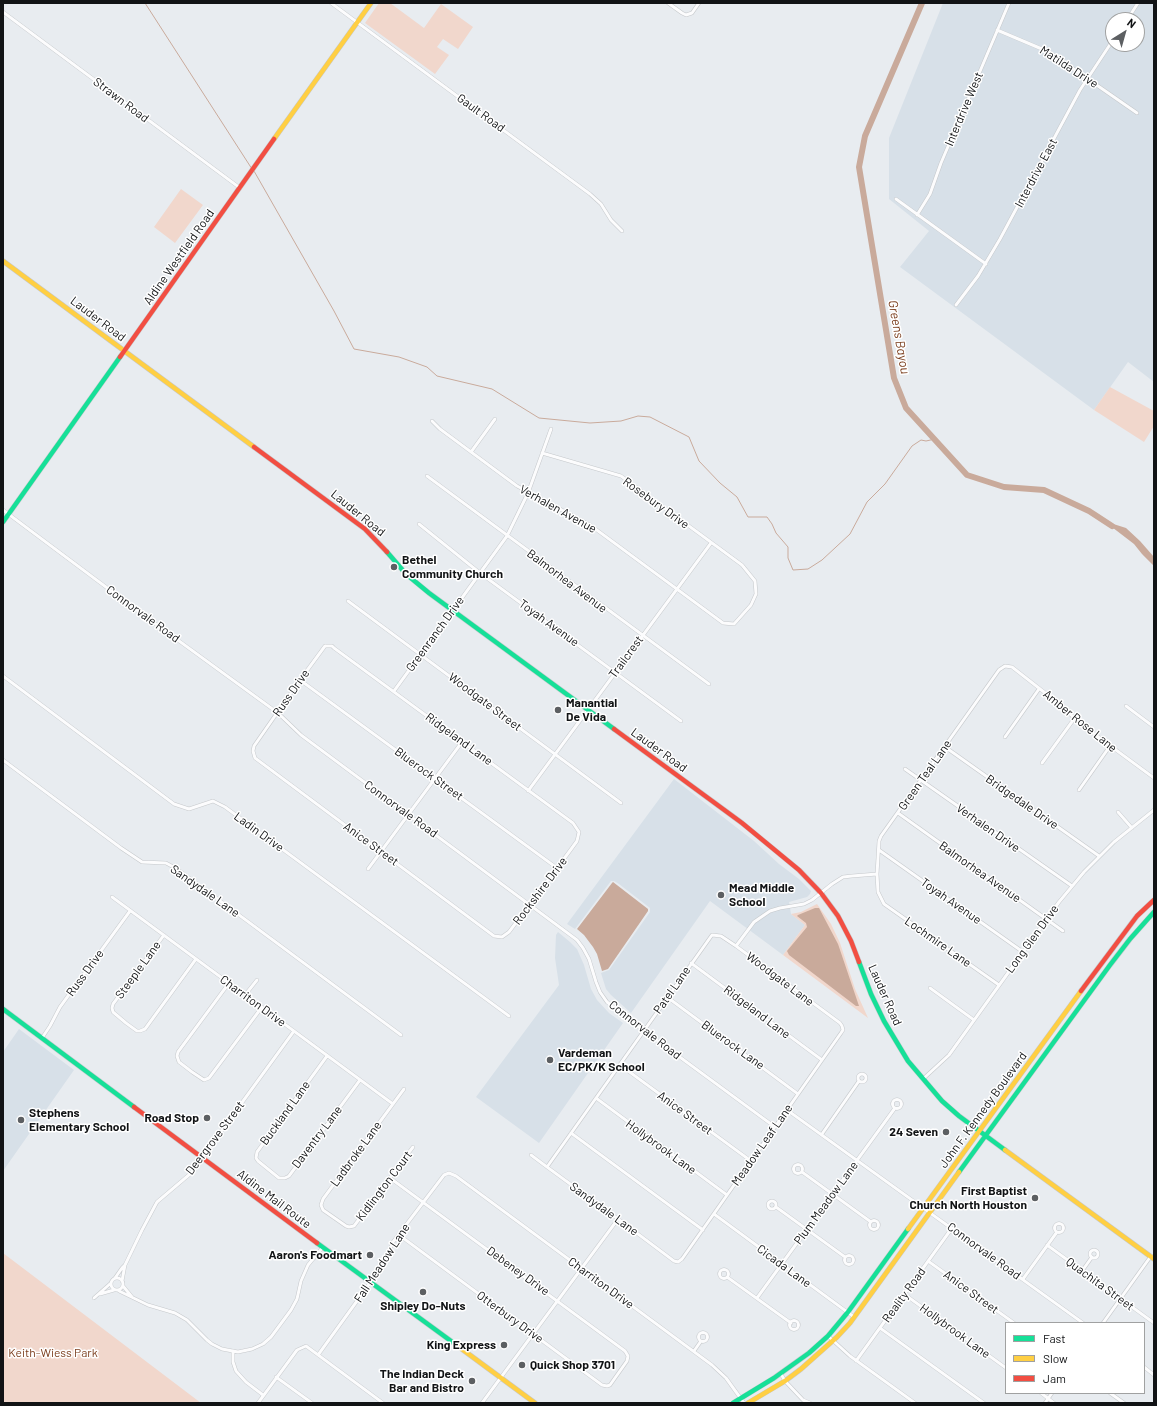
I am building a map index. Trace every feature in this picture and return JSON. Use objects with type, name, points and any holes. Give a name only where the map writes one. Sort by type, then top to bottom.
[{"type":"main road","name":"Aldine Westfield Road","points":[[3,522],[371,3]]},
{"type":"main road","name":"Lauder Road","points":[[3,261],[365,529],[380,543],[406,574],[452,610],[742,823],[799,870],[821,893],[838,916],[846,931],[871,994],[884,1021],[908,1061],[923,1079],[950,1108],[979,1131],[1152,1258]]},
{"type":"main road","name":"John F. Kennedy Boulevard","points":[[733,1403],[781,1374],[828,1336],[848,1312],[1124,932],[1137,916],[1154,900]]},
{"type":"main road","name":"John F. Kennedy Boulevard","points":[[748,1403],[785,1381],[801,1369],[833,1341],[854,1317],[1052,1044],[1130,939],[1154,912]]},
{"type":"main road","name":"Aldine Mail Route","points":[[3,1009],[535,1403]]},
{"type":"main road","points":[[1046,1039],[1052,1044]]},
{"type":"street","name":"Gault Road","points":[[331,3],[590,194],[601,204],[611,220],[622,231]]},
{"type":"street","points":[[668,3],[686,15],[694,11],[700,3]]},
{"type":"street","name":"Interdrive West","points":[[917,215],[930,194],[1009,3]]},
{"type":"street","points":[[1132,12],[1138,3]]},
{"type":"street","name":"Strawn Road","points":[[3,12],[240,188]]},
{"type":"street","name":"Matilda Drive","points":[[997,30],[1049,52],[1137,113]]},
{"type":"street","name":"Interdrive East","points":[[956,305],[986,264],[1088,78],[1105,52]]},
{"type":"street","points":[[896,199],[986,264]]},
{"type":"street","points":[[471,452],[496,419]]},
{"type":"street","name":"Verhalen Avenue","points":[[432,421],[440,429],[528,493],[590,526],[723,623]]},
{"type":"street","name":"Greenranch Drive","points":[[394,691],[507,536],[528,493],[551,429]]},
{"type":"street","name":"Rosebury Drive","points":[[542,454],[621,476],[742,565],[755,581],[756,594],[751,605],[734,624],[723,623]]},
{"type":"street","name":"Balmorhea Avenue","points":[[427,476],[709,684]]},
{"type":"street","name":"Connorvale Road","points":[[3,510],[278,713],[301,735],[576,940],[583,948],[589,959],[598,987],[607,1002],[775,1127]]},
{"type":"street","name":"Toyah Avenue","points":[[419,524],[480,573],[681,722]]},
{"type":"street","name":"Trailcrest","points":[[528,790],[711,543]]},
{"type":"street","name":"Woodgate Street","points":[[348,601],[621,803]]},
{"type":"street","name":"Russ Drive","points":[[256,743],[323,648],[328,646]]},
{"type":"street","name":"Ridgeland Lane","points":[[328,646],[334,648],[394,691],[573,823],[579,832],[577,840]]},
{"type":"street","name":"Amber Rose Lane","points":[[1005,666],[1012,668],[1058,703],[1074,719],[1154,778]]},
{"type":"street","name":"Green Teal Lane","points":[[880,896],[878,892],[877,874],[879,841],[881,836],[999,670],[1005,666]]},
{"type":"street","name":"Ladin Drive","points":[[3,676],[174,804],[189,809],[212,801],[225,807],[509,1016]]},
{"type":"street","name":"Bluerock Street","points":[[300,680],[557,868]]},
{"type":"street","points":[[1005,737],[1039,689]]},
{"type":"street","points":[[1126,706],[1154,727]]},
{"type":"street","points":[[1042,763],[1074,719]]},
{"type":"street","points":[[368,869],[462,742]]},
{"type":"street","name":"Anice Street","points":[[256,743],[253,751],[256,758],[494,936],[501,937]]},
{"type":"street","points":[[1079,790],[1110,746]]},
{"type":"street","name":"Bridgedale Drive","points":[[945,747],[1099,856]]},
{"type":"street","name":"Sandydale Lane","points":[[3,760],[142,862],[166,863],[177,869],[401,1034]]},
{"type":"street","name":"Verhalen Drive","points":[[905,769],[1072,886]]},
{"type":"street","name":"Long Glen Drive","points":[[923,1079],[949,1055],[1072,886],[1099,856],[1154,810]]},
{"type":"street","points":[[1118,812],[1132,828]]},
{"type":"street","name":"Balmorhea Avenue","points":[[898,813],[1063,931]]},
{"type":"street","name":"Rockshire Drive","points":[[501,937],[510,932],[577,840]]},
{"type":"street","name":"Toyah Avenue","points":[[879,850],[1023,952]]},
{"type":"street","points":[[736,946],[754,922],[764,914],[780,908],[804,904],[832,884],[844,878],[877,874]]},
{"type":"street","name":"Lochmire Lane","points":[[880,896],[884,904],[999,985]]},
{"type":"street","name":"Charriton Drive","points":[[112,897],[393,1104]]},
{"type":"street","name":"Russ Drive","points":[[42,1038],[60,1007],[130,910]]},
{"type":"street","name":"Woodgate Lane","points":[[715,934],[721,936],[736,946],[842,1026]]},
{"type":"street","name":"Patel Lane","points":[[547,1167],[710,936],[715,934]]},
{"type":"street","name":"Steeple Lane","points":[[164,935],[113,1004],[113,1012],[126,1023],[137,1031],[145,1029],[196,959]]},
{"type":"street","name":"Ridgeland Lane","points":[[691,963],[822,1060]]},
{"type":"street","points":[[245,995],[257,980]]},
{"type":"street","points":[[229,983],[178,1052],[177,1056],[179,1062],[192,1072],[204,1080],[209,1078],[262,1007]]},
{"type":"street","points":[[930,988],[974,1020]]},
{"type":"street","name":"Bluerock Lane","points":[[667,997],[798,1094]]},
{"type":"street","name":"Meadow Leaf Lane","points":[[678,1262],[682,1259],[703,1230],[841,1033],[843,1030],[842,1026]]},
{"type":"street","name":"Deergrove Street","points":[[122,1281],[125,1265],[157,1202],[190,1174],[294,1031]]},
{"type":"street","name":"Buckland Lane","points":[[269,1170],[258,1161],[256,1156],[257,1152],[327,1056]]},
{"type":"street","name":"Anice Street","points":[[620,1065],[751,1161]]},
{"type":"street","name":"Daventry Lane","points":[[269,1170],[281,1178],[289,1176],[360,1080]]},
{"type":"street","points":[[822,1134],[859,1081]]},
{"type":"street","name":"Ladbroke Lane","points":[[334,1218],[322,1207],[323,1199],[404,1089]]},
{"type":"street","name":"Hollybrook Lane","points":[[596,1098],[727,1195]]},
{"type":"street","name":"Plum Meadow Lane","points":[[757,1298],[895,1108]]},
{"type":"street","name":"Connorvale Road","points":[[787,1110],[1083,1322]]},
{"type":"street","points":[[571,1133],[703,1230]]},
{"type":"street","name":"Kidlington Court","points":[[334,1218],[346,1226],[354,1226],[413,1146]]},
{"type":"street","name":"Sandydale Lane","points":[[531,1155],[674,1261],[678,1262]]},
{"type":"street","points":[[802,1172],[871,1222]]},
{"type":"street","name":"Charriton Drive","points":[[449,1173],[456,1176],[720,1371],[744,1403]]},
{"type":"street","name":"Fall Meadow Lane","points":[[318,1355],[371,1283],[383,1265],[390,1248],[399,1235],[444,1175],[449,1173]]},
{"type":"street","name":"Debeney Drive","points":[[390,1178],[557,1300],[627,1354],[627,1361],[619,1372]]},
{"type":"street","points":[[776,1207],[845,1257]]},
{"type":"street","name":"Cicada Lane","points":[[714,1214],[854,1317]]},
{"type":"street","points":[[482,1403],[618,1219]]},
{"type":"street","name":"Reality Road","points":[[856,1361],[952,1228]]},
{"type":"street","points":[[1023,1279],[1057,1232]]},
{"type":"street","name":"Otterbury Drive","points":[[399,1235],[602,1385],[610,1385],[619,1372]]},
{"type":"street","name":"Quachita Street","points":[[1047,1245],[1154,1322]]},
{"type":"street","points":[[94,1298],[100,1294],[114,1290],[119,1291],[148,1305],[176,1313],[187,1320],[212,1344],[222,1349],[238,1352],[252,1349],[263,1344],[271,1337],[291,1310],[297,1299],[301,1281],[308,1265],[323,1247]]},
{"type":"street","points":[[1082,1271],[1092,1257]]},
{"type":"street","points":[[1104,1322],[1120,1298],[1152,1258]]},
{"type":"street","name":"Anice Street","points":[[928,1261],[1013,1322]]},
{"type":"street","name":"Deergrove Street","points":[[115,1278],[125,1265]]},
{"type":"street","points":[[727,1277],[791,1323]]},
{"type":"street","points":[[100,1294],[101,1291],[115,1278],[119,1278],[122,1281],[123,1286],[132,1297]]},
{"type":"street","points":[[111,1283],[111,1287],[114,1290]]},
{"type":"street","points":[[119,1291],[123,1286]]},
{"type":"street","name":"Hollybrook Lane","points":[[904,1294],[1005,1367]]},
{"type":"street","points":[[880,1328],[984,1403]]},
{"type":"street","points":[[828,1336],[856,1361],[915,1403]]},
{"type":"street","points":[[694,1351],[701,1341]]},
{"type":"street","points":[[258,1403],[297,1350],[306,1346],[384,1403]]},
{"type":"street","points":[[232,1351],[236,1371],[246,1382],[263,1395]]},
{"type":"street","points":[[1145,1368],[1154,1374]]},
{"type":"street","points":[[781,1374],[785,1381],[802,1400],[810,1403]]},
{"type":"street","points":[[276,1377],[312,1403]]},
{"type":"street","points":[[1042,1394],[1054,1403]]},
{"type":"street","points":[[1045,1403],[1051,1394]]},
{"type":"street","points":[[1111,1394],[1124,1403]]},
{"type":"shaded area","points":[[943,3],[1154,3],[1154,382],[1128,362],[1094,410],[900,267],[929,231],[889,199],[889,138]]},
{"type":"shaded area","points":[[1104,521],[1126,528],[1154,557],[1154,566],[1134,544]]},
{"type":"shaded area","name":"Mead Middle School","points":[[674,779],[754,841],[811,891],[807,897],[789,902],[791,914],[805,925],[783,955],[710,901],[631,1013],[606,989],[601,973],[609,970],[650,912],[650,908],[619,884],[611,881],[575,929],[567,924]]},
{"type":"shaded area","points":[[613,882],[648,909],[648,911],[608,969],[602,971],[597,954],[593,947],[584,935],[577,929]]},
{"type":"shaded area","points":[[815,908],[819,908],[838,944],[859,1006],[856,1006],[789,955],[787,951],[807,927],[806,923],[797,916]]},
{"type":"shaded area","name":"Vardeman EC/PK/K School","points":[[558,932],[577,949],[584,965],[591,989],[597,1000],[609,1013],[623,1023],[539,1143],[476,1097],[559,985],[555,958],[556,935]]},
{"type":"shaded area","name":"Stephens Elementary School","points":[[19,1029],[74,1070],[3,1171],[3,1052]]},
{"type":"green space","points":[[379,3],[390,3],[424,28],[441,4],[473,27],[458,49],[443,39],[437,47],[449,55],[435,74],[365,23]]},
{"type":"green space","points":[[181,189],[203,205],[175,243],[154,227]]},
{"type":"green space","points":[[1110,387],[1154,411],[1154,426],[1144,442],[1094,410]]},
{"type":"green space","points":[[817,904],[831,924],[840,943],[855,989],[868,1018],[783,955],[805,925],[791,914],[801,912]]},
{"type":"green space","name":"Keith-Wiess Park","points":[[3,1253],[201,1403],[3,1403]]},
{"type":"waterway","points":[[145,3],[252,169]]},
{"type":"waterway","name":"Greens Bayou","points":[[922,3],[865,136],[859,167],[894,378],[906,408],[967,475],[1004,487],[1044,490],[1089,511],[1112,526]]},
{"type":"waterway","points":[[254,171],[354,349],[399,357],[427,367],[437,376],[492,389],[539,418],[590,423],[621,421],[638,416],[650,417],[689,437],[699,461],[720,483],[737,497],[748,517],[767,517],[776,533],[788,547],[788,558],[793,570],[808,569],[822,560],[850,534],[867,502],[885,484],[912,446],[921,440],[926,441],[935,439]]},
{"type":"traffic: fast","points":[[3,522],[120,357]]},
{"type":"traffic: fast","points":[[387,552],[406,574],[429,593],[614,729]]},
{"type":"traffic: fast","points":[[959,1172],[1110,965],[1130,939],[1154,912]]},
{"type":"traffic: fast","points":[[859,962],[871,994],[884,1021],[908,1061],[942,1101],[959,1116],[1005,1150]]},
{"type":"traffic: fast","points":[[3,1009],[134,1107]]},
{"type":"traffic: fast","points":[[733,1403],[774,1378],[809,1353],[828,1336],[848,1312],[908,1229]]},
{"type":"traffic: fast","points":[[317,1243],[455,1344]]},
{"type":"traffic: slow","points":[[274,139],[371,3]]},
{"type":"traffic: slow","points":[[3,261],[254,447]]},
{"type":"traffic: slow","points":[[908,1229],[1081,991]]},
{"type":"traffic: slow","points":[[1005,1150],[1154,1259]]},
{"type":"traffic: slow","points":[[748,1403],[785,1381],[801,1369],[837,1337],[850,1323],[959,1172]]},
{"type":"traffic: slow","points":[[455,1344],[535,1403]]},
{"type":"traffic: jam","points":[[120,357],[274,139]]},
{"type":"traffic: jam","points":[[254,447],[365,529],[387,552]]},
{"type":"traffic: jam","points":[[614,729],[742,823],[799,870],[821,893],[838,916],[851,941],[859,962]]},
{"type":"traffic: jam","points":[[1081,991],[1137,916],[1154,900]]},
{"type":"traffic: jam","points":[[134,1107],[317,1243]]},
{"type":"place","name":"Bethel Community Church","points":[[394,567]]},
{"type":"place","name":"Manantial De Vida","points":[[558,710]]},
{"type":"place","name":"Mead Middle School","points":[[721,895]]},
{"type":"place","name":"Vardeman EC/PK/K School","points":[[550,1060]]},
{"type":"place","name":"Road Stop","points":[[207,1118]]},
{"type":"place","name":"Stephens Elementary School","points":[[21,1120]]},
{"type":"place","name":"24 Seven","points":[[946,1132]]},
{"type":"place","name":"First Baptist Church North Houston","points":[[1035,1198]]},
{"type":"place","name":"Aaron's Foodmart","points":[[370,1255]]},
{"type":"place","name":"Shipley Do-Nuts","points":[[423,1292]]},
{"type":"place","name":"King Express","points":[[504,1345]]},
{"type":"place","name":"Quick Shop 3701","points":[[522,1365]]},
{"type":"place","name":"The Indian Deck Bar and Bistro","points":[[472,1381]]}]
